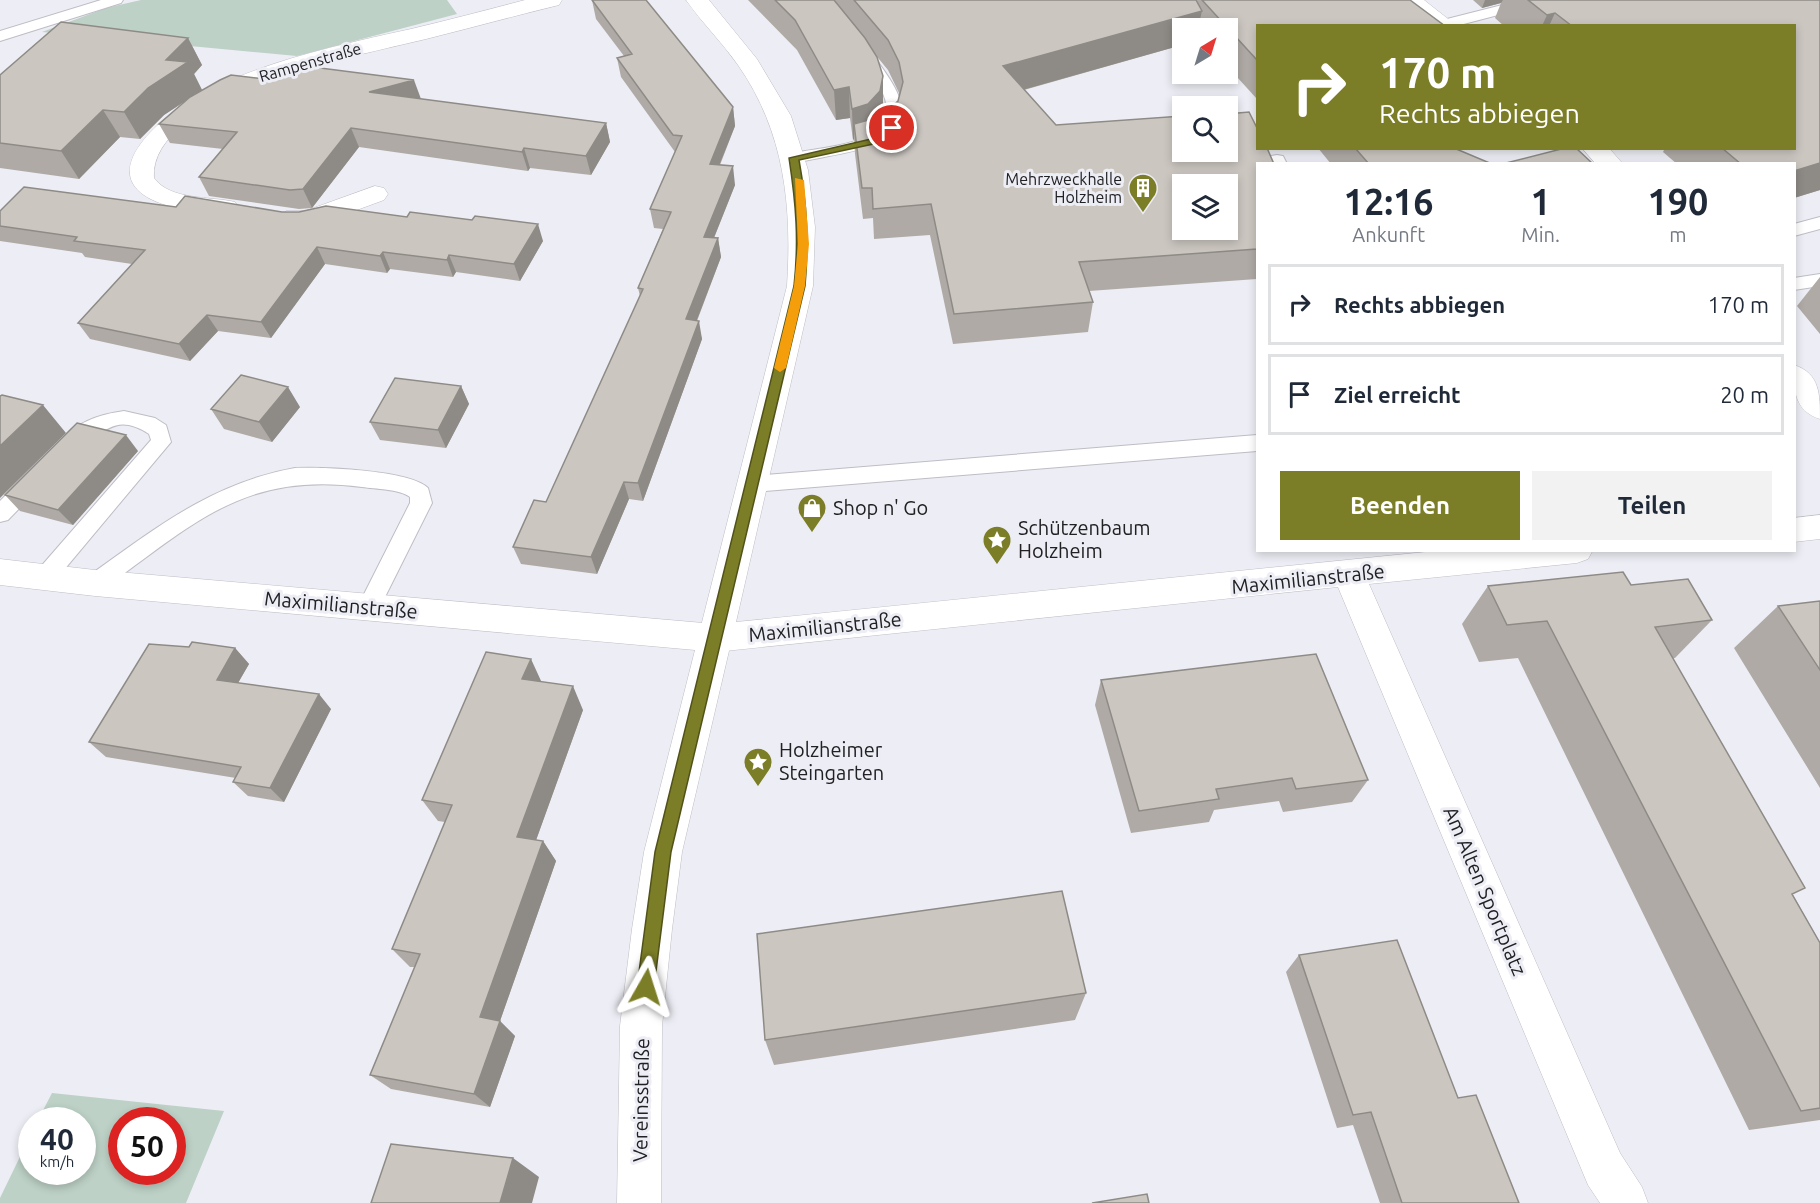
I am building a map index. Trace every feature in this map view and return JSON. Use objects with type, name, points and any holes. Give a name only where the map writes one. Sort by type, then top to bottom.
[{"type":"street","name":"Rampenstraße","points":[[375,194],[307,219],[181,202],[160,196],[147,186],[140,172],[143,158],[172,124],[196,106],[250,80],[305,62],[550,0]]},
{"type":"street","name":"Vereinsstraße","points":[[639,1203],[642,1026],[663,852],[800,286],[804,244],[794,158],[769,95],[750,65],[698,0]]},
{"type":"street","points":[[1410,0],[1444,24]]},
{"type":"street","points":[[1596,150],[1609,162]]},
{"type":"street","points":[[1796,378],[1820,408]]},
{"type":"street","points":[[1796,530],[1820,527]]},
{"type":"street","name":"Maximilianstraße","points":[[0,572],[95,583],[715,638],[1350,575],[1404,560],[1542,552]]},
{"type":"street","name":"Am Alten Sportplatz","points":[[1350,575],[1604,1169],[1626,1203]]},
{"type":"lane","points":[[0,36],[116,0]]},
{"type":"lane","points":[[1449,24],[1539,0]]},
{"type":"lane","points":[[794,158],[874,141],[886,136],[892,128],[895,118],[893,96],[884,78],[855,43]]},
{"type":"lane","points":[[1796,229],[1820,223]]},
{"type":"lane","points":[[1796,284],[1820,280]]},
{"type":"lane","points":[[0,514],[84,430],[120,417],[150,423],[159,430],[161,442],[45,577]]},
{"type":"lane","points":[[752,484],[1256,442]]},
{"type":"lane","points":[[95,583],[232,492],[261,482],[296,476],[322,476],[414,487],[421,494],[421,503],[368,608]]},
{"type":"green space","points":[[141,0],[447,0],[457,14],[297,56],[42,32],[106,8]]},
{"type":"green space","points":[[52,1093],[186,1107],[108,1107],[108,1185],[186,1185],[186,1107],[224,1111],[186,1203],[0,1203],[0,1198],[18,1161],[18,1185],[96,1185],[96,1107],[45,1107]]},
{"type":"building","points":[[592,0],[646,0],[733,107],[710,164],[733,166],[704,237],[718,238],[686,319],[699,321],[638,483],[624,482],[591,557],[513,547],[534,500],[546,502],[643,289],[638,288],[671,212],[650,209],[682,136],[673,135],[617,58],[632,54]]},
{"type":"building","points":[[775,0],[834,0],[865,38],[877,57],[883,76],[880,91],[868,104],[852,109],[849,87],[834,90],[795,20]]},
{"type":"building","points":[[854,0],[1196,0],[1202,11],[1003,66],[1056,125],[1172,117],[1172,162],[1238,162],[1238,113],[1249,112],[1256,126],[1256,150],[1268,150],[1273,162],[1256,162],[1256,249],[1079,262],[1093,302],[954,314],[931,204],[873,209],[872,188],[862,188],[854,124],[879,117],[898,101],[903,82],[899,62],[888,40]]},
{"type":"building","points":[[1202,0],[1410,0],[1442,24],[1256,24],[1256,59],[1238,39],[1238,18],[1218,18]]},
{"type":"building","points":[[1528,0],[1820,0],[1820,163],[1796,170],[1796,162],[1739,162],[1724,150],[1796,150],[1796,24],[1569,24],[1555,13],[1547,15]]},
{"type":"building","points":[[61,22],[188,38],[166,60],[188,62],[148,88],[124,112],[103,110],[61,151],[0,143],[0,75]]},
{"type":"building","points":[[289,64],[414,80],[369,92],[606,123],[586,156],[524,148],[522,152],[351,128],[303,189],[290,190],[199,177],[237,132],[159,124],[190,97],[220,80],[231,75],[274,80]]},
{"type":"building","points":[[1357,150],[1459,150],[1487,162],[1367,162]]},
{"type":"building","points":[[1557,150],[1578,150],[1591,162],[1510,162]]},
{"type":"building","points":[[24,187],[176,207],[185,196],[282,212],[299,212],[326,206],[407,217],[410,212],[472,220],[475,216],[538,224],[514,264],[449,255],[447,260],[383,252],[380,256],[317,247],[261,322],[207,315],[179,344],[78,323],[145,250],[74,241],[77,237],[0,226],[0,211]]},
{"type":"building","points":[[241,375],[288,387],[259,422],[211,409]]},
{"type":"building","points":[[395,378],[461,386],[438,430],[370,422]]},
{"type":"building","points":[[0,396],[43,405],[0,446]]},
{"type":"building","points":[[77,423],[126,435],[58,510],[5,495]]},
{"type":"building","points":[[1623,572],[1631,585],[1688,579],[1712,620],[1655,627],[1805,888],[1792,894],[1820,943],[1820,1108],[1801,1111],[1547,621],[1507,625],[1488,586]]},
{"type":"building","points":[[1820,601],[1820,670],[1778,606]]},
{"type":"building","points":[[192,642],[235,648],[217,680],[319,694],[270,788],[233,782],[241,767],[89,742],[149,644],[189,647]]},
{"type":"building","points":[[486,652],[531,659],[522,679],[573,686],[517,837],[543,841],[480,1017],[500,1021],[474,1094],[370,1075],[420,954],[392,949],[452,805],[422,800]]},
{"type":"building","points":[[1316,654],[1368,780],[1296,789],[1292,778],[1216,789],[1219,799],[1139,811],[1101,680]]},
{"type":"building","points":[[1062,891],[1086,993],[765,1040],[757,934]]},
{"type":"building","points":[[1397,940],[1458,1098],[1476,1095],[1519,1203],[1402,1203],[1371,1112],[1353,1115],[1299,955]]},
{"type":"building","points":[[391,1144],[513,1158],[500,1203],[371,1203]]},
{"type":"building","points":[[1147,1194],[1149,1203],[1092,1203]]},
{"type":"slow traffic","points":[[780,368],[800,286],[804,244],[802,196],[798,180]]},
{"type":"place","name":"Mehrzweckhalle Holzheim","points":[[1143,214]]},
{"type":"place","name":"Shop n' Go","points":[[812,534]]},
{"type":"place","name":"Schützenbaum Holzheim","points":[[997,566]]},
{"type":"place","name":"Holzheimer Steingarten","points":[[758,788]]},
{"type":"route","points":[[646,987],[663,852],[800,286],[804,244],[802,196],[794,158],[874,141],[886,136],[892,128]]}]
